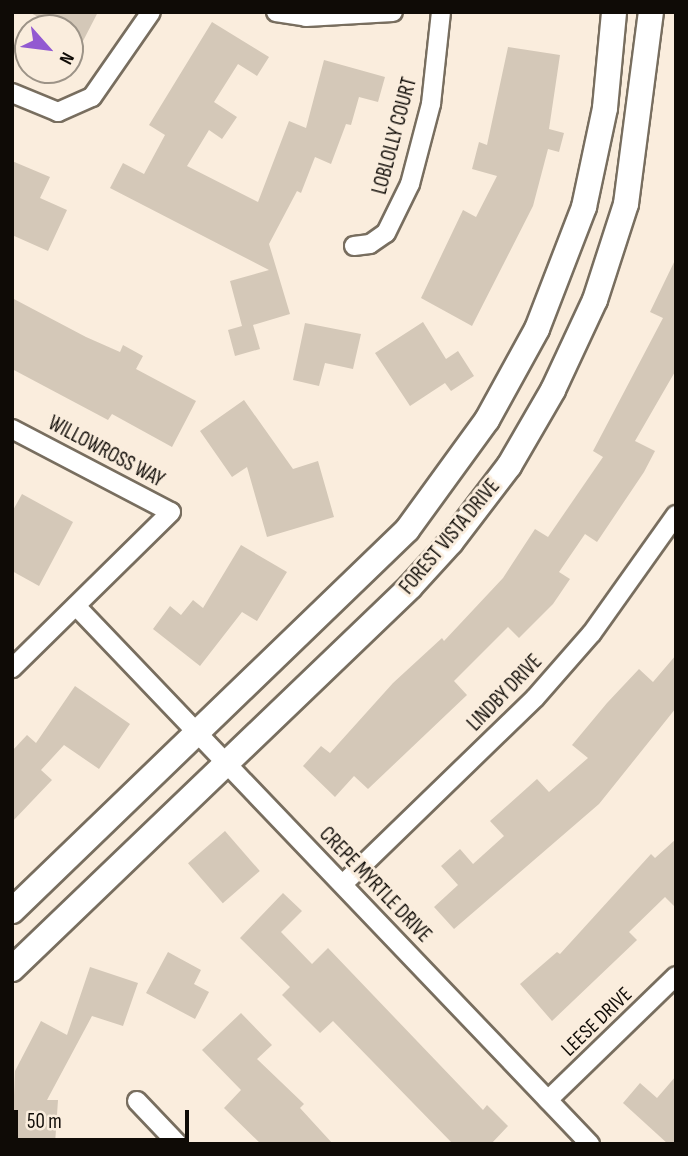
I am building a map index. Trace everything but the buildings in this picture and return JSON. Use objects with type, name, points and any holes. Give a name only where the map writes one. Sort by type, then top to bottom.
[{"type":"main road","name":"FOREST VISTA DRIVE","points":[[12,911],[407,530],[453,471],[506,387],[555,288],[584,206],[605,108],[614,12]]},
{"type":"main road","name":"FOREST VISTA DRIVE","points":[[12,970],[451,542],[509,466],[552,390],[594,300],[626,204],[650,12]]},
{"type":"street","points":[[12,93],[58,112],[92,97],[151,12]]},
{"type":"street","points":[[276,12],[306,17],[393,12]]},
{"type":"street","name":"LOBLOLLY COURT","points":[[354,246],[370,244],[386,233],[410,184],[431,104],[441,12]]},
{"type":"street","name":"WILLOWROSS WAY","points":[[12,429],[171,512],[12,668]]},
{"type":"street","name":"LINDBY DRIVE","points":[[344,884],[535,698],[592,633],[676,515]]},
{"type":"street","name":"CREPE MYRTLE DRIVE","points":[[76,606],[590,1144]]},
{"type":"street","name":"LEESE DRIVE","points":[[548,1100],[676,976]]},
{"type":"street","points":[[136,1101],[178,1144]]}]
